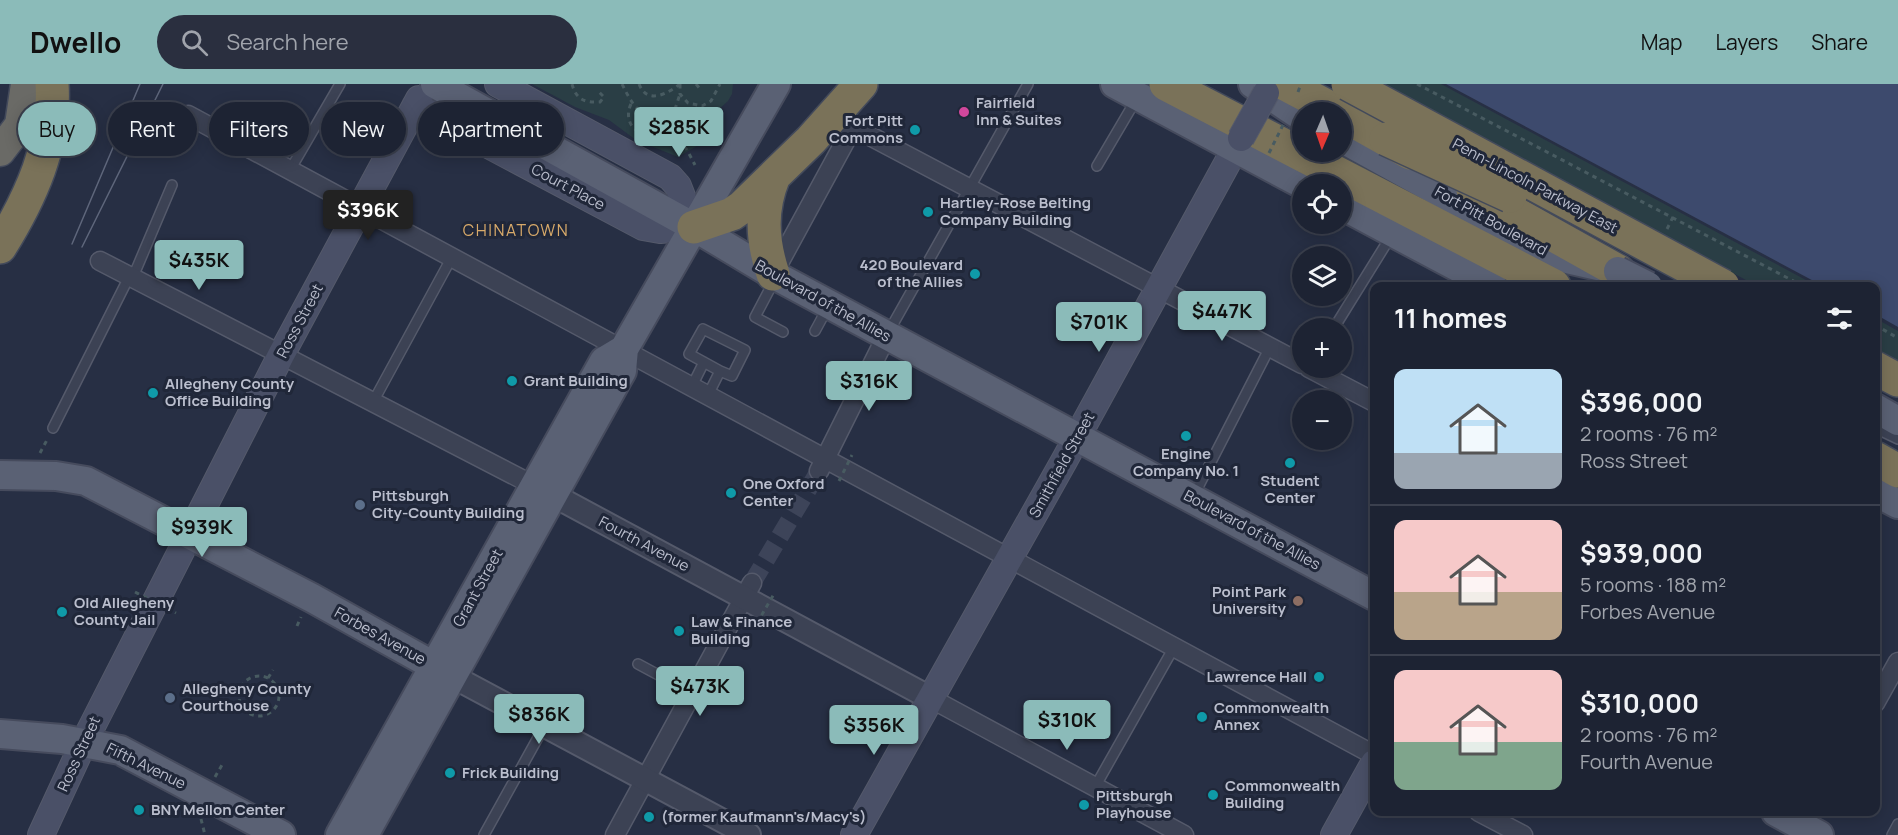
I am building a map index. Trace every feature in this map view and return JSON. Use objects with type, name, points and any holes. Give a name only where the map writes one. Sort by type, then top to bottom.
[{"type":"highway","points":[[0,151],[20,125],[26,84]]},
{"type":"highway","points":[[0,248],[21,214],[37,175],[49,135],[52,84]]},
{"type":"highway","points":[[694,227],[732,214],[826,124],[861,84]]},
{"type":"highway","points":[[1212,84],[1281,100]]},
{"type":"highway","name":"Penn-Lincoln Parkway East","points":[[1348,84],[1716,282]]},
{"type":"highway","points":[[1140,88],[1300,156],[1383,195],[1546,282]]},
{"type":"highway","points":[[1352,120],[1497,204],[1618,279]]},
{"type":"highway","points":[[1386,139],[1503,193],[1670,282]]},
{"type":"highway","points":[[1332,162],[1383,195]]},
{"type":"highway","points":[[775,175],[766,201],[763,227],[765,248],[775,275]]},
{"type":"highway","points":[[1880,371],[1898,380]]},
{"type":"highway","points":[[1880,395],[1898,404]]},
{"type":"main road","points":[[498,84],[670,177],[678,186],[694,227]]},
{"type":"main road","name":"Grant Street","points":[[339,835],[443,671],[544,491],[604,361],[624,349],[776,84]]},
{"type":"main road","points":[[1140,88],[1238,143],[1292,178]]},
{"type":"main road","name":"Boulevard of the Allies","points":[[432,97],[694,227],[775,275],[1370,594]]},
{"type":"main road","name":"Court Place","points":[[432,97],[643,227],[660,230],[694,227]]},
{"type":"main road","name":"Ross Street","points":[[41,835],[84,742],[281,355],[361,208],[432,97]]},
{"type":"main road","name":"Smithfield Street","points":[[854,835],[1011,558],[1238,143],[1281,100]]},
{"type":"main road","name":"Fort Pitt Boulevard","points":[[1352,144],[1554,256],[1618,279]]},
{"type":"main road","points":[[1352,211],[1485,282]]},
{"type":"main road","points":[[1880,411],[1898,421]]},
{"type":"main road","points":[[1889,466],[1898,504]]},
{"type":"main road","name":"Forbes Avenue","points":[[16,473],[86,481],[190,534],[443,671]]},
{"type":"main road","name":"Grant Street","points":[[364,835],[443,671]]},
{"type":"main road","name":"Fifth Avenue","points":[[0,734],[84,742],[120,750],[281,835]]},
{"type":"main road","points":[[1334,835],[1370,770]]},
{"type":"main road","points":[[1785,816],[1808,827]]},
{"type":"street","points":[[197,120],[692,386],[822,465],[1011,558],[1173,649],[1370,753]]},
{"type":"street","points":[[775,275],[853,127],[1292,358]]},
{"type":"street","name":"Fourth Avenue","points":[[100,261],[544,491],[748,590],[932,699],[1184,835]]},
{"type":"street","points":[[822,465],[887,335]]},
{"type":"street","points":[[1329,378],[1370,400]]},
{"type":"street","points":[[615,835],[748,590]]},
{"type":"street","points":[[1880,693],[1898,662]]},
{"type":"street","name":"Forbes Avenue","points":[[443,671],[749,835]]},
{"type":"street","points":[[1486,816],[1522,835]]},
{"type":"lane","points":[[290,170],[340,84]]},
{"type":"lane","points":[[887,335],[1028,84]]},
{"type":"lane","points":[[1097,166],[1140,88]]},
{"type":"lane","points":[[53,428],[132,276],[172,184]]},
{"type":"lane","points":[[1340,318],[1393,233]]},
{"type":"lane","points":[[373,402],[452,257]]},
{"type":"lane","points":[[775,275],[755,317],[783,332]]},
{"type":"lane","points":[[815,331],[830,304]]},
{"type":"lane","points":[[703,329],[745,350],[732,376],[720,371],[689,354],[703,329]]},
{"type":"lane","points":[[1192,498],[1270,347]]},
{"type":"lane","points":[[692,386],[704,362]]},
{"type":"lane","points":[[708,395],[720,371]]},
{"type":"lane","points":[[1880,442],[1889,466]]},
{"type":"lane","points":[[1095,787],[1173,649]]},
{"type":"lane","points":[[638,664],[692,693]]},
{"type":"lane","points":[[484,835],[545,725]]},
{"type":"lane","points":[[1892,835],[1898,824]]},
{"type":"path","points":[[572,84],[577,96],[584,102],[600,102],[604,97],[599,92]]},
{"type":"path","points":[[622,84],[631,104],[641,115],[679,138],[695,165]]},
{"type":"path","points":[[639,84],[648,95],[655,97],[663,95],[680,84]]},
{"type":"path","points":[[631,104],[628,118],[637,132],[654,134],[664,128],[677,109],[680,84]]},
{"type":"path","points":[[696,84],[701,90]]},
{"type":"path","points":[[680,94],[688,103],[702,106],[711,101],[718,89],[718,84]]},
{"type":"path","points":[[1269,153],[1281,100],[1301,84]]},
{"type":"path","points":[[1417,84],[1795,282]]},
{"type":"path","points":[[677,109],[688,113],[695,124]]},
{"type":"path","points":[[1880,328],[1898,338]]},
{"type":"path","points":[[16,473],[53,428]]},
{"type":"path","points":[[839,481],[852,455]]},
{"type":"path","points":[[135,592],[176,613]]},
{"type":"path","points":[[757,623],[774,594]]},
{"type":"path","points":[[268,678],[273,670]]},
{"type":"path","points":[[255,677],[268,678],[279,693],[277,705],[268,714],[250,713],[240,696],[244,684],[255,677]]},
{"type":"path","points":[[247,717],[250,713]]},
{"type":"path","points":[[214,778],[222,765]]},
{"type":"path","points":[[200,813],[205,835]]},
{"type":"shaded area","points":[[532,84],[733,84],[732,94],[728,101],[705,122],[697,146],[678,157],[636,140],[609,120],[575,107]]},
{"type":"shaded area","points":[[1383,84],[1441,84],[1810,282],[1750,282]]},
{"type":"shaded area","points":[[1880,321],[1898,331],[1898,363],[1880,353]]},
{"type":"water","points":[[1446,84],[1898,84],[1898,327],[1880,317],[1880,282],[1816,282]]},
{"type":"tunnel","points":[[752,583],[819,471]]},
{"type":"tram line","points":[[72,244],[140,84]]},
{"type":"tram line","points":[[82,247],[163,84]]},
{"type":"place","name":"Fairfield Inn & Suites","points":[[964,112]]},
{"type":"place","name":"Fort Pitt Commons","points":[[915,130]]},
{"type":"place","name":"Hartley-Rose Belting Company Building","points":[[928,212]]},
{"type":"place","name":"420 Boulevard of the Allies","points":[[975,274]]},
{"type":"place","name":"Grant Building","points":[[512,381]]},
{"type":"place","name":"Allegheny County Office Building","points":[[153,393]]},
{"type":"place","name":"Engine Company No. 1","points":[[1186,436]]},
{"type":"place","name":"Student Center","points":[[1290,463]]},
{"type":"place","name":"One Oxford Center","points":[[731,493]]},
{"type":"place","name":"Pittsburgh City-County Building","points":[[360,505]]},
{"type":"place","name":"Point Park University","points":[[1298,601]]},
{"type":"place","name":"Old Allegheny County Jail","points":[[62,612]]},
{"type":"place","name":"Law & Finance Building","points":[[679,631]]},
{"type":"place","name":"Lawrence Hall","points":[[1319,677]]},
{"type":"place","name":"Allegheny County Courthouse","points":[[170,698]]},
{"type":"place","name":"Commonwealth Annex","points":[[1202,717]]},
{"type":"place","name":"Frick Building","points":[[450,773]]},
{"type":"place","name":"Commonwealth Building","points":[[1213,795]]},
{"type":"place","name":"Pittsburgh Playhouse","points":[[1084,805]]},
{"type":"place","name":"BNY Mellon Center","points":[[139,810]]},
{"type":"place","name":"(former Kaufmann's/Macy's)","points":[[649,817]]},
{"type":"district","name":"CHINATOWN","points":[[516,230]]}]
